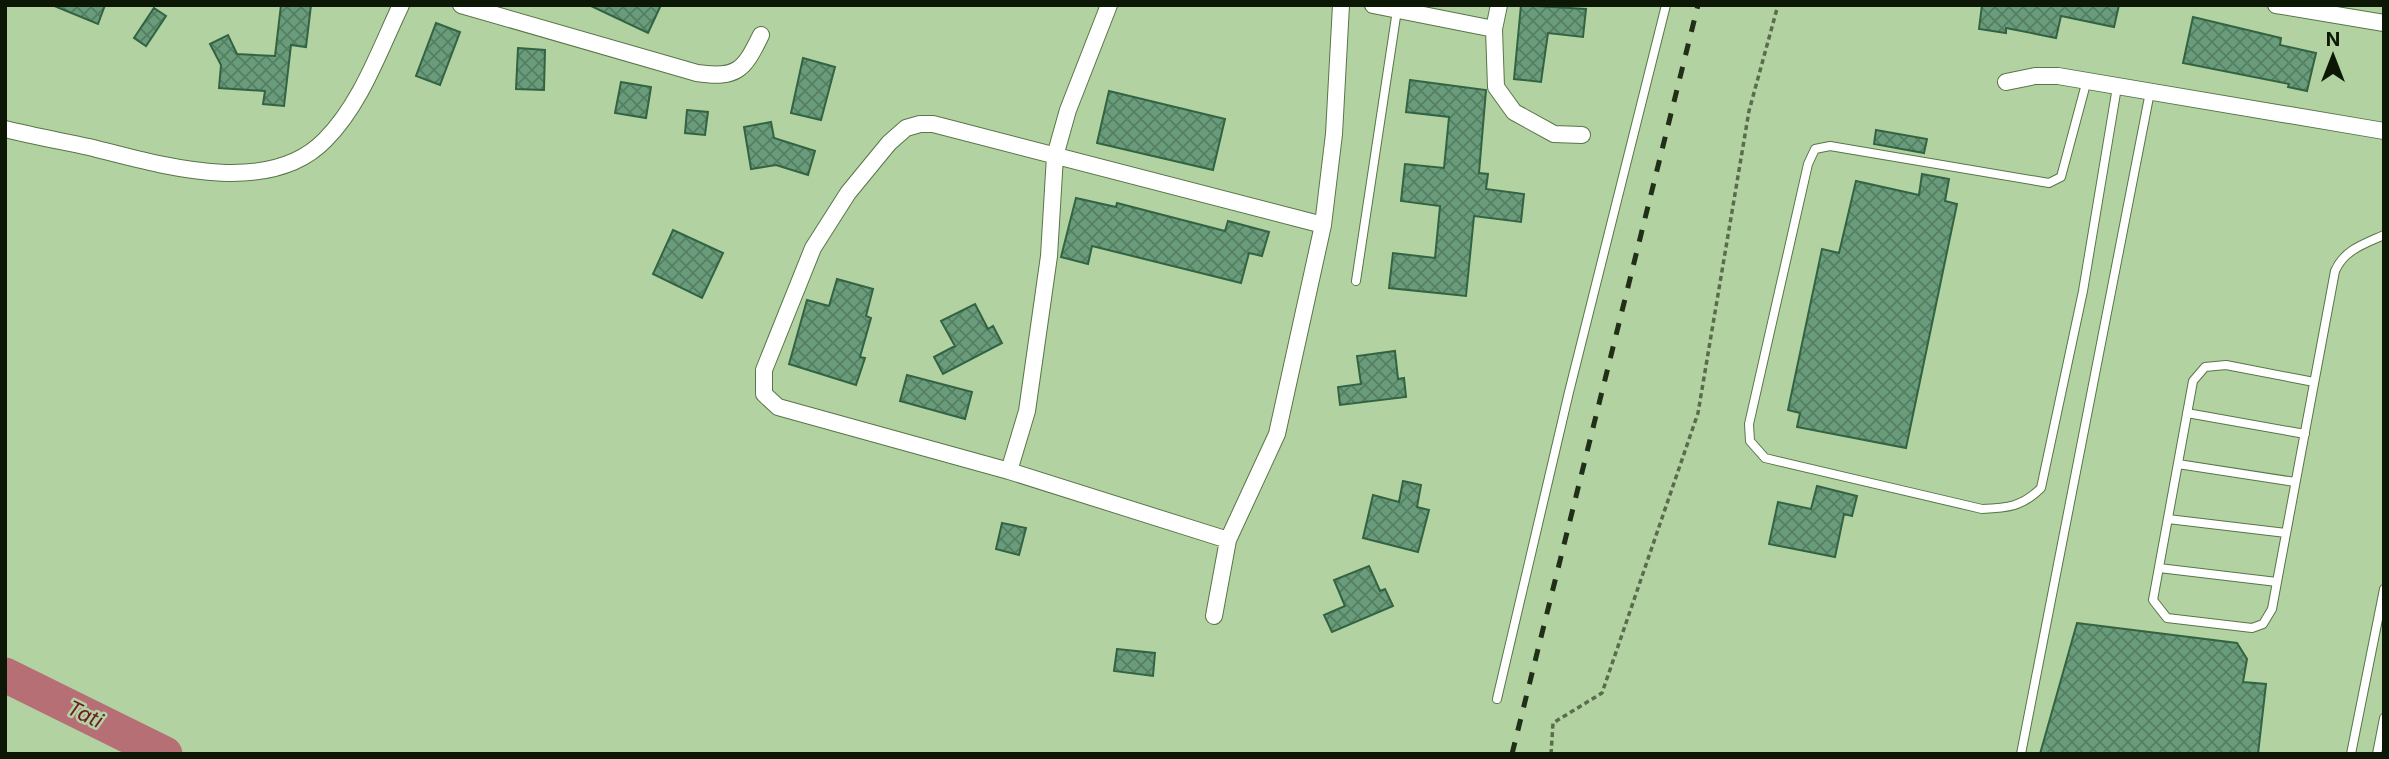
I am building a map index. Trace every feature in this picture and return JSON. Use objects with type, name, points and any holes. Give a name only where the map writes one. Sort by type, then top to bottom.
[{"type":"street","points":[[5,129],[149,163],[205,172],[249,172],[278,167],[298,159],[324,142],[340,122],[355,102],[401,5]]},
{"type":"street","points":[[461,5],[697,73],[721,76],[737,72],[750,58],[761,35]]},
{"type":"street","points":[[1009,471],[1029,398],[1049,256],[1055,156],[1068,110],[1109,5]]},
{"type":"street","points":[[1214,616],[1228,540],[1277,434],[1323,225],[1334,134],[1341,5]]},
{"type":"street","points":[[1373,5],[1494,29]]},
{"type":"street","points":[[1499,5],[1494,29],[1496,87],[1514,112],[1554,134],[1582,135]]},
{"type":"street","points":[[2276,5],[2384,23]]},
{"type":"street","points":[[2006,82],[2035,76],[2087,80],[2384,131]]},
{"type":"street","points":[[1228,540],[1009,471],[778,407],[764,394],[764,370],[813,248],[848,193],[889,143],[906,128],[920,124],[933,124],[1323,225]]},
{"type":"lane","points":[[1497,699],[1569,392],[1666,5]]},
{"type":"lane","points":[[1356,281],[1397,10]]},
{"type":"lane","points":[[2087,80],[2061,177],[2049,183],[1830,146],[1815,149],[1808,164],[1749,424],[1750,441],[1765,458],[1982,509],[2014,507],[2041,488],[2083,291],[2118,87]]},
{"type":"lane","points":[[2021,754],[2150,92]]},
{"type":"lane","points":[[2314,382],[2226,365],[2206,367],[2193,381],[2153,600],[2167,618],[2252,628],[2263,624],[2272,609],[2335,271],[2340,260],[2355,248],[2384,235]]},
{"type":"lane","points":[[2187,413],[2305,434]]},
{"type":"lane","points":[[2178,464],[2295,482]]},
{"type":"lane","points":[[2168,519],[2286,533]]},
{"type":"lane","points":[[2159,568],[2277,582]]},
{"type":"lane","points":[[2351,754],[2384,589]]},
{"type":"lane","points":[[2377,754],[2384,718]]},
{"type":"path","points":[[1551,754],[1553,723],[1602,693],[1698,413],[1749,111],[1778,5]]},
{"type":"building","points":[[52,5],[105,5],[98,24]]},
{"type":"building","points":[[281,5],[311,5],[306,47],[291,45],[284,106],[263,104],[265,91],[219,88],[221,65],[210,44],[228,35],[237,54],[275,56]]},
{"type":"building","points":[[589,5],[661,5],[648,33]]},
{"type":"building","points":[[1521,5],[1586,9],[1583,37],[1548,33],[1541,82],[1514,79]]},
{"type":"building","points":[[1982,5],[2119,5],[2114,27],[2061,16],[2056,38],[2006,28],[2006,33],[1979,29]]},
{"type":"building","points":[[154,8],[166,16],[146,46],[134,38]]},
{"type":"building","points":[[2193,17],[2281,38],[2280,45],[2316,53],[2307,91],[2288,87],[2289,84],[2183,63]]},
{"type":"building","points":[[436,23],[460,32],[440,85],[416,76]]},
{"type":"building","points":[[518,48],[545,50],[544,90],[516,89]]},
{"type":"building","points":[[803,58],[835,67],[821,120],[791,113]]},
{"type":"building","points":[[1410,80],[1486,90],[1479,173],[1488,174],[1486,189],[1524,194],[1521,222],[1474,216],[1466,296],[1389,288],[1393,253],[1435,258],[1440,206],[1401,201],[1405,164],[1444,168],[1449,117],[1406,112]]},
{"type":"building","points":[[621,82],[651,87],[646,118],[615,113]]},
{"type":"building","points":[[1109,91],[1225,119],[1213,170],[1097,143]]},
{"type":"building","points":[[687,110],[708,112],[705,135],[685,133]]},
{"type":"building","points":[[771,122],[774,138],[815,151],[808,175],[776,165],[751,169],[744,127]]},
{"type":"building","points":[[1876,130],[1927,139],[1924,153],[1874,144]]},
{"type":"building","points":[[1922,174],[1949,179],[1945,201],[1957,204],[1906,448],[1797,427],[1800,413],[1788,410],[1822,249],[1839,253],[1856,181],[1919,195]]},
{"type":"building","points":[[1076,198],[1116,207],[1117,203],[1225,231],[1228,221],[1269,232],[1262,256],[1249,253],[1241,283],[1092,246],[1088,264],[1061,257]]},
{"type":"building","points":[[673,230],[723,253],[702,298],[653,274]]},
{"type":"building","points":[[837,279],[873,289],[866,316],[871,318],[860,357],[865,358],[856,385],[789,364],[807,300],[829,306]]},
{"type":"building","points":[[975,304],[988,329],[993,326],[1002,343],[943,374],[934,357],[955,346],[941,321]]},
{"type":"building","points":[[1395,351],[1398,379],[1404,378],[1406,397],[1340,405],[1338,387],[1361,384],[1357,356]]},
{"type":"building","points":[[907,375],[972,392],[965,419],[900,401]]},
{"type":"building","points":[[1403,481],[1421,485],[1417,507],[1429,510],[1418,552],[1363,538],[1373,495],[1399,502]]},
{"type":"building","points":[[1817,486],[1857,496],[1852,516],[1844,514],[1835,557],[1769,544],[1778,502],[1811,509]]},
{"type":"building","points":[[1002,523],[1026,528],[1019,555],[996,549]]},
{"type":"building","points":[[1369,566],[1380,591],[1385,589],[1393,606],[1332,632],[1324,615],[1345,606],[1334,580]]},
{"type":"building","points":[[2077,623],[2237,643],[2247,659],[2243,682],[2266,684],[2258,754],[2040,754]]},
{"type":"building","points":[[1117,649],[1155,653],[1153,676],[1114,671]]},
{"type":"waterway","name":"Tati","points":[[5,675],[165,754]]},
{"type":"railway","points":[[1512,754],[1698,5]]}]
